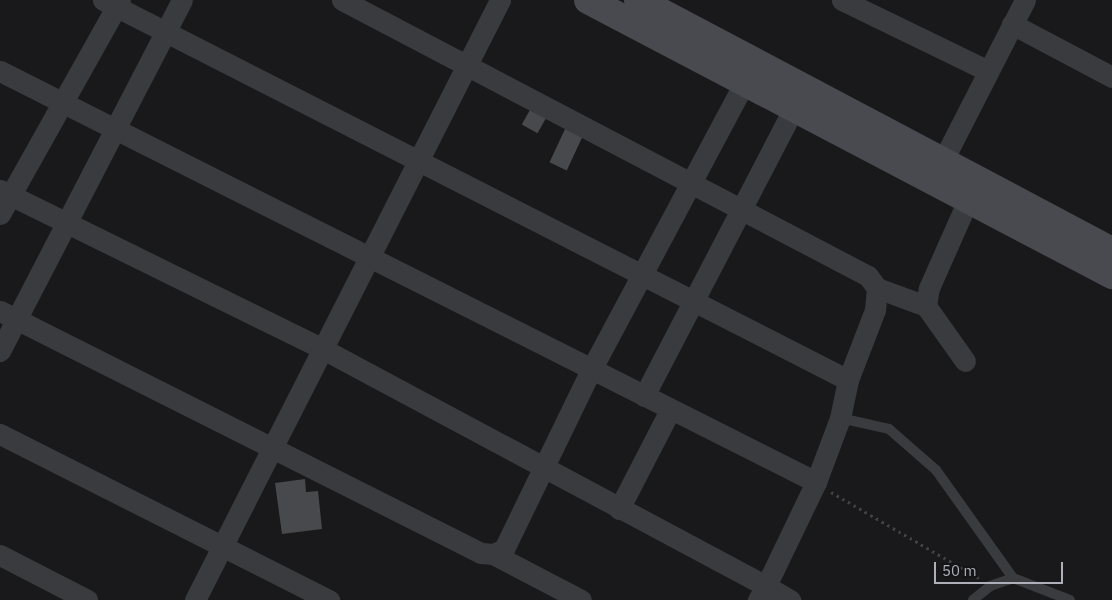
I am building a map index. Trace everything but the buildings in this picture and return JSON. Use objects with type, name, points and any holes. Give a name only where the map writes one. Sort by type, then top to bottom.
[{"type":"street","points":[[0,351],[8,316],[64,222],[182,0]]},
{"type":"street","points":[[342,0],[868,276],[877,288],[926,306],[965,361]]},
{"type":"street","points":[[195,600],[500,0]]},
{"type":"street","points":[[588,0],[794,108],[1112,250]]},
{"type":"street","points":[[638,0],[937,171],[968,200],[1112,275]]},
{"type":"street","points":[[842,0],[988,71]]},
{"type":"street","points":[[937,171],[1025,0]]},
{"type":"street","points":[[0,214],[5,193],[62,104],[113,2],[164,31],[848,380]]},
{"type":"street","points":[[1012,24],[1112,77]]},
{"type":"street","points":[[0,71],[368,260],[816,482]]},
{"type":"street","points":[[493,554],[504,549],[541,466],[745,82]]},
{"type":"street","points":[[644,396],[794,108]]},
{"type":"street","points":[[5,193],[324,349],[619,509],[762,593],[790,600]]},
{"type":"street","points":[[926,306],[929,288],[968,200]]},
{"type":"street","points":[[762,593],[816,482],[840,418],[848,380],[875,310],[877,288]]},
{"type":"street","points":[[8,316],[274,447],[481,552],[493,554],[581,600]]},
{"type":"street","points":[[619,509],[670,410]]},
{"type":"street","points":[[0,434],[329,600]]},
{"type":"street","points":[[0,555],[87,600]]},
{"type":"lane","points":[[840,418],[889,430],[936,470],[1013,578],[1070,600]]},
{"type":"lane","points":[[973,600],[990,586],[1013,578]]},
{"type":"path","points":[[816,482],[990,586]]}]
